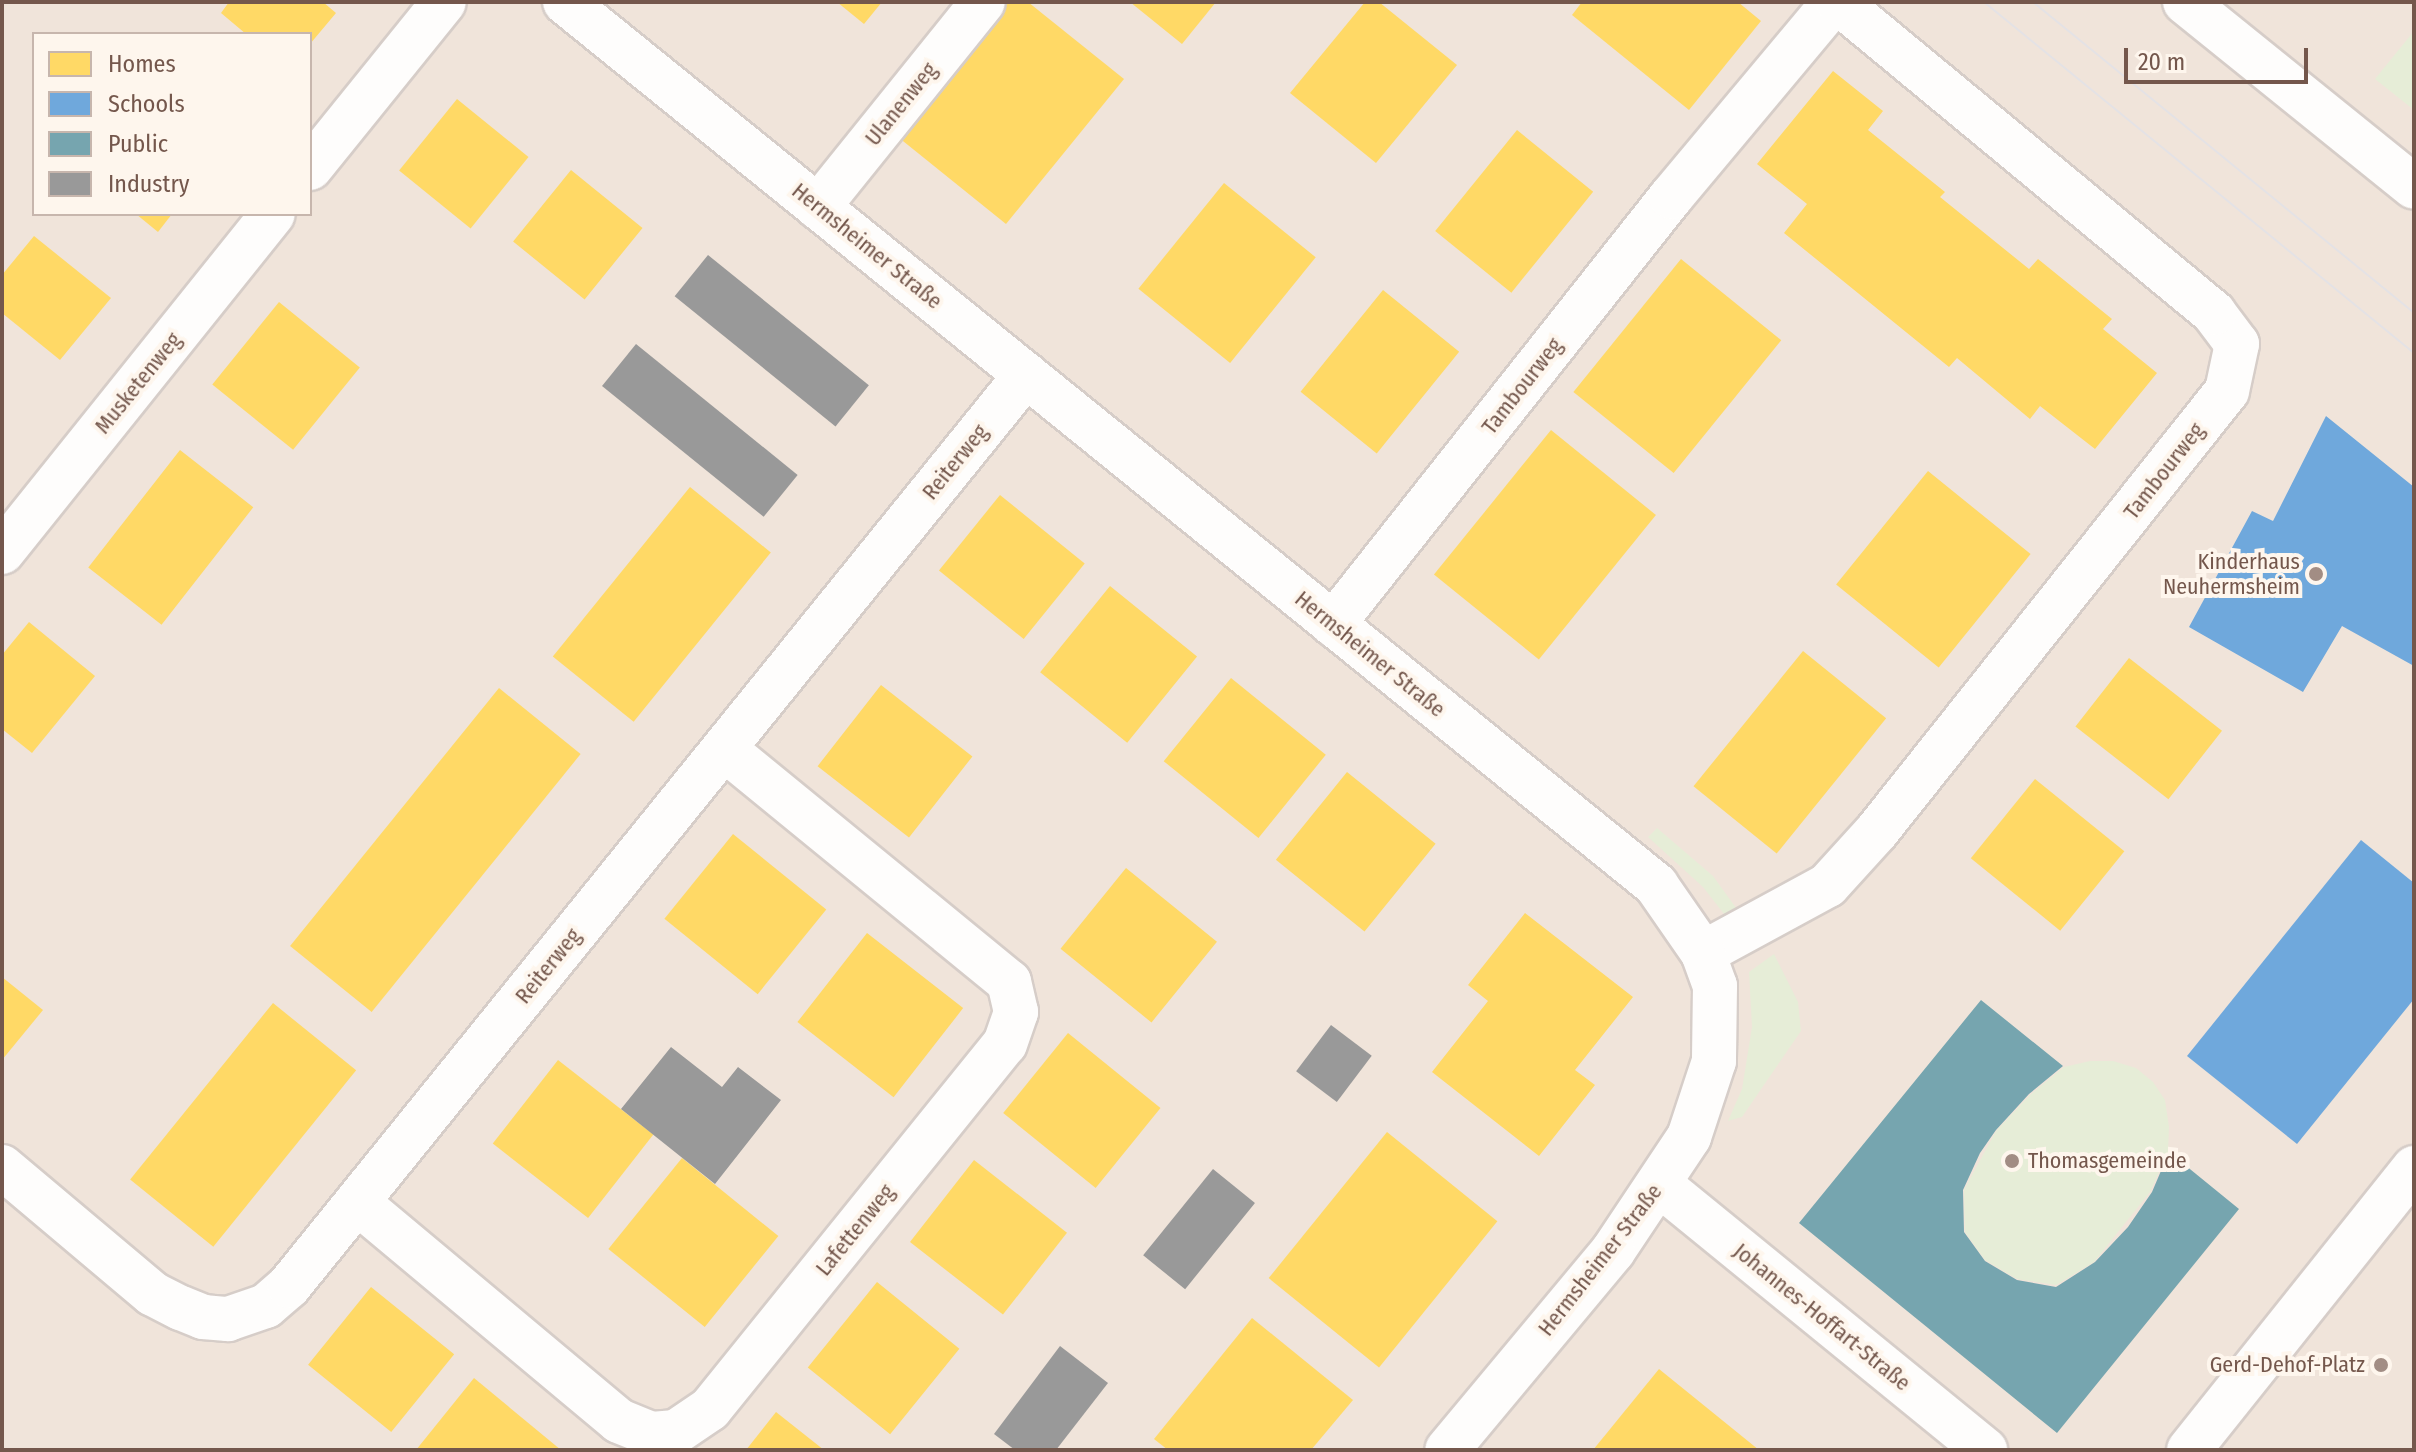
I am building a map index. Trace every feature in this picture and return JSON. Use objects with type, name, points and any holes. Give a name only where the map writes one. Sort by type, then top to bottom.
[{"type":"street","points":[[312,166],[444,2]]},
{"type":"street","name":"Hermsheimer Straße","points":[[565,2],[1656,885],[1703,953],[1715,986],[1714,1061],[1689,1137],[1613,1251],[1447,1450]]},
{"type":"street","name":"Ulanenweg","points":[[818,207],[983,2]]},
{"type":"street","name":"Tambourweg","points":[[1333,624],[1671,197],[1836,2],[2214,313],[2237,344],[2227,391],[1877,831],[1828,885],[1703,953]]},
{"type":"street","points":[[2185,2],[2414,187]]},
{"type":"street","name":"Musketenweg","points":[[2,552],[271,216]]},
{"type":"street","name":"Reiterweg","points":[[2,1167],[153,1294],[203,1317],[228,1319],[266,1306],[289,1286],[1026,375]]},
{"type":"street","name":"Lafettenweg","points":[[357,1202],[619,1421],[652,1434],[676,1432],[700,1418],[1005,1044],[1014,1023],[1017,1002],[1009,982],[724,749]]},
{"type":"street","points":[[2189,1450],[2414,1168]]},
{"type":"street","name":"Johannes-Hoffart-Straße","points":[[1659,1184],[1985,1450]]},
{"type":"shaded area","points":[[2,2],[2414,2],[2414,1450],[2,1450]]},
{"type":"green space","points":[[2414,31],[2414,110],[2375,79]]},
{"type":"green space","points":[[1657,828],[1713,876],[1739,912],[1728,919],[1703,887],[1648,837]]},
{"type":"green space","points":[[1774,954],[1798,1002],[1801,1031],[1742,1117],[1728,1121],[1742,1089],[1752,1027],[1749,972]]},
{"type":"green space","points":[[2090,1061],[2113,1061],[2136,1068],[2153,1082],[2165,1100],[2169,1127],[2168,1152],[2150,1192],[2094,1262],[2056,1285],[2017,1279],[1985,1260],[1965,1232],[1964,1190],[1996,1131],[2030,1095],[2064,1067]]},
{"type":"building: Homes","points":[[229,2],[323,2],[336,13],[312,42],[312,32],[244,32],[221,13]]},
{"type":"building: Homes","points":[[837,2],[882,2],[864,24]]},
{"type":"building: Homes","points":[[1007,2],[1028,2],[1124,79],[1006,224],[898,137]]},
{"type":"building: Homes","points":[[1130,2],[1216,2],[1182,44]]},
{"type":"building: Homes","points":[[1365,2],[1379,2],[1457,65],[1376,163],[1290,93]]},
{"type":"building: Homes","points":[[1582,2],[1738,2],[1761,21],[1689,110],[1572,15]]},
{"type":"building: Homes","points":[[1833,71],[1883,111],[1868,130],[1945,192],[1940,197],[2029,269],[2038,259],[2112,319],[2103,329],[2157,373],[2095,449],[2040,406],[2030,419],[1957,358],[1949,367],[1784,233],[1807,204],[1757,164]]},
{"type":"building: Homes","points":[[457,99],[528,157],[471,228],[399,170]]},
{"type":"building: Homes","points":[[1517,130],[1593,192],[1511,293],[1435,231]]},
{"type":"building: Homes","points":[[571,170],[642,228],[585,299],[513,241]]},
{"type":"building: Homes","points":[[1224,183],[1316,257],[1230,363],[1138,289]]},
{"type":"building: Homes","points":[[138,216],[170,216],[158,232]]},
{"type":"building: Homes","points":[[34,236],[111,298],[60,360],[2,313],[2,275]]},
{"type":"building: Homes","points":[[1681,259],[1781,340],[1674,473],[1573,392]]},
{"type":"building: Homes","points":[[1383,290],[1459,352],[1377,453],[1301,392]]},
{"type":"building: Homes","points":[[279,302],[360,367],[293,450],[212,384]]},
{"type":"building: Homes","points":[[1551,430],[1656,515],[1539,660],[1434,575]]},
{"type":"building: Homes","points":[[180,450],[253,507],[162,625],[88,567]]},
{"type":"building: Homes","points":[[1928,471],[2031,554],[1939,668],[1836,584]]},
{"type":"building: Homes","points":[[690,487],[771,552],[634,722],[553,656]]},
{"type":"building: Homes","points":[[1000,495],[1085,564],[1024,639],[939,570]]},
{"type":"building: Homes","points":[[1110,586],[1197,656],[1127,743],[1040,672]]},
{"type":"building: Homes","points":[[29,622],[95,676],[32,753],[2,729],[2,655]]},
{"type":"building: Homes","points":[[1803,651],[1886,718],[1777,854],[1693,786]]},
{"type":"building: Homes","points":[[2129,658],[2222,731],[2168,799],[2075,727]]},
{"type":"building: Homes","points":[[1231,678],[1326,755],[1258,838],[1164,761]]},
{"type":"building: Homes","points":[[881,685],[972,756],[909,838],[818,766]]},
{"type":"building: Homes","points":[[499,688],[581,754],[372,1012],[290,946]]},
{"type":"building: Homes","points":[[1347,772],[1436,844],[1364,932],[1276,860]]},
{"type":"building: Homes","points":[[2035,779],[2124,851],[2060,931],[1971,858]]},
{"type":"building: Homes","points":[[733,834],[826,910],[758,994],[664,919]]},
{"type":"building: Homes","points":[[1126,868],[1217,942],[1151,1022],[1061,949]]},
{"type":"building: Homes","points":[[1525,913],[1633,997],[1575,1070],[1595,1085],[1539,1156],[1432,1072],[1488,1001],[1468,985]]},
{"type":"building: Homes","points":[[867,933],[963,1008],[894,1097],[797,1022]]},
{"type":"building: Homes","points":[[2,977],[43,1010],[2,1060]]},
{"type":"building: Homes","points":[[273,1003],[356,1070],[213,1247],[130,1179]]},
{"type":"building: Homes","points":[[1068,1033],[1160,1108],[1096,1188],[1003,1113]]},
{"type":"building: Homes","points":[[558,1060],[653,1134],[588,1218],[493,1144]]},
{"type":"building: Homes","points":[[1387,1132],[1497,1221],[1379,1367],[1269,1278]]},
{"type":"building: Homes","points":[[682,1158],[778,1236],[705,1327],[608,1249]]},
{"type":"building: Homes","points":[[974,1160],[1067,1233],[1003,1315],[910,1242]]},
{"type":"building: Homes","points":[[877,1282],[959,1349],[890,1434],[808,1367]]},
{"type":"building: Homes","points":[[371,1287],[454,1354],[391,1432],[308,1365]]},
{"type":"building: Homes","points":[[1252,1318],[1353,1400],[1311,1450],[1168,1450],[1154,1439]]},
{"type":"building: Homes","points":[[1659,1369],[1759,1450],[1593,1450]]},
{"type":"building: Homes","points":[[474,1378],[561,1450],[416,1450]]},
{"type":"building: Homes","points":[[776,1412],[824,1450],[746,1450]]},
{"type":"building: Schools","name":"Kinderhaus Neuhermsheim","points":[[2326,416],[2414,487],[2414,666],[2342,626],[2303,692],[2189,627],[2252,511],[2273,521]]},
{"type":"building: Schools","points":[[2361,840],[2414,883],[2414,999],[2297,1144],[2187,1056]]},
{"type":"building: Public","points":[[1981,1000],[2063,1066],[2029,1094],[1996,1130],[1980,1153],[1963,1190],[1964,1232],[1985,1261],[2017,1280],[2056,1287],[2095,1262],[2128,1227],[2152,1192],[2169,1152],[2239,1209],[2057,1433],[1799,1223]]},
{"type":"building: Industry","points":[[708,255],[869,385],[836,426],[675,296]]},
{"type":"building: Industry","points":[[636,344],[798,475],[764,517],[602,386]]},
{"type":"building: Industry","points":[[1331,1025],[1372,1056],[1337,1102],[1296,1071]]},
{"type":"building: Industry","points":[[671,1047],[722,1087],[738,1067],[781,1100],[715,1184],[621,1109]]},
{"type":"building: Industry","points":[[1213,1169],[1255,1203],[1185,1289],[1143,1255]]},
{"type":"building: Industry","points":[[1060,1346],[1108,1383],[1056,1450],[1015,1450],[994,1434]]},
{"type":"tram line","points":[[1984,2],[2414,353]]},
{"type":"tram line","points":[[2033,2],[2414,313]]},
{"type":"place","name":"Kinderhaus Neuhermsheim","points":[[2316,574]]},
{"type":"place","name":"Thomasgemeinde","points":[[2012,1161]]},
{"type":"place","name":"Gerd-Dehof-Platz","points":[[2381,1365]]}]
